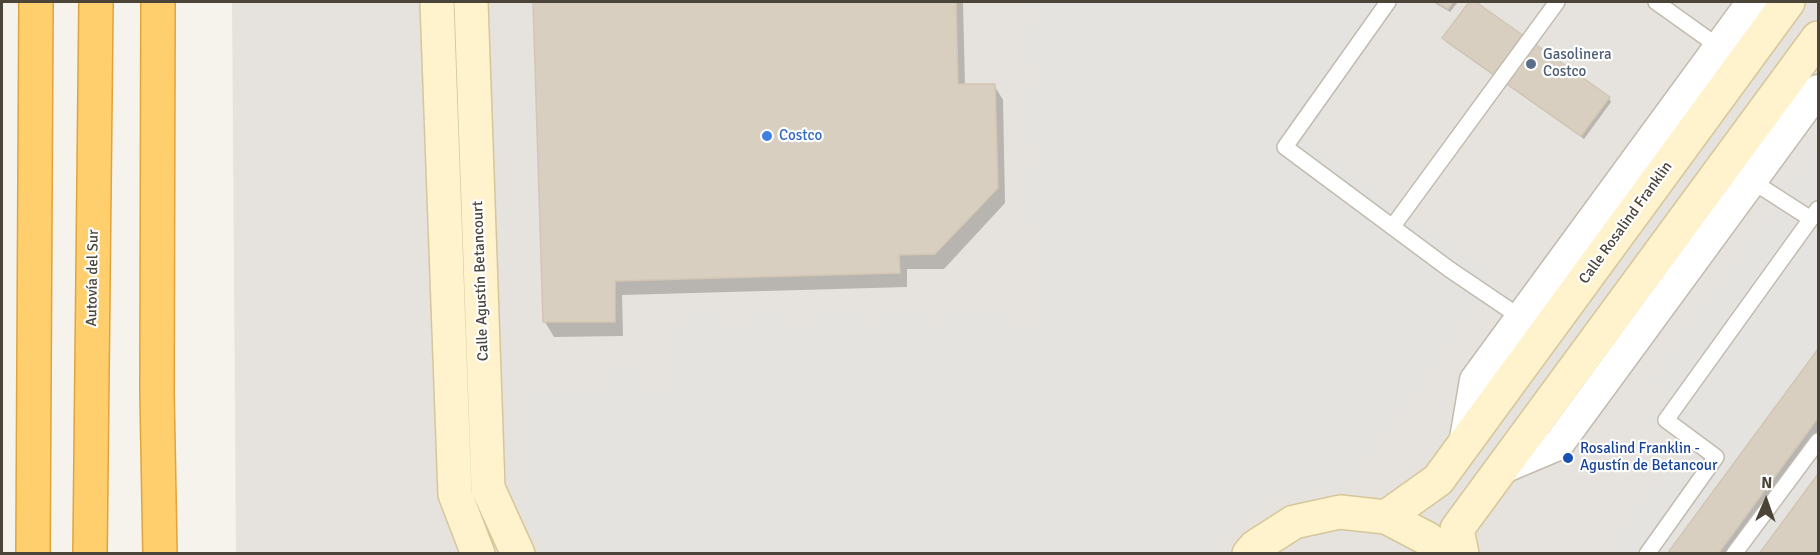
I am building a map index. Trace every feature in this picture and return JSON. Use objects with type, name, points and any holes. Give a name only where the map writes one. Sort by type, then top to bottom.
[{"type":"highway","points":[[33,554],[36,2]]},
{"type":"highway","name":"Autovía del Sur","points":[[90,554],[96,2]]},
{"type":"highway","points":[[158,2],[157,393],[160,554]]},
{"type":"highway","points":[[16,554],[35,420]]},
{"type":"street","points":[[436,2],[455,494],[478,554]]},
{"type":"street","name":"Calle Agustín Betancourt","points":[[471,2],[488,488],[518,554]]},
{"type":"street","name":"Calle Rosalind Franklin","points":[[1464,445],[1475,381],[1752,2]]},
{"type":"street","name":"Calle Rosalind Franklin","points":[[1386,518],[1438,480],[1788,2]]},
{"type":"street","points":[[1462,554],[1457,529],[1818,39]]},
{"type":"street","points":[[1501,469],[1558,445],[1818,90]]},
{"type":"street","points":[[1249,554],[1255,547],[1294,522],[1340,512],[1386,518],[1428,539],[1439,554]]},
{"type":"lane","points":[[1388,2],[1285,147],[1449,269],[1520,317]]},
{"type":"lane","points":[[1393,226],[1557,2]]},
{"type":"lane","points":[[1656,2],[1719,46]]},
{"type":"lane","points":[[1647,554],[1716,457],[1666,420],[1815,214],[1752,181]]},
{"type":"lane","points":[[1734,554],[1818,441]]},
{"type":"shaded area","points":[[232,2],[1818,2],[1818,553],[236,553]]},
{"type":"shaded area","points":[[1032,2],[1401,2],[1306,142],[1495,277],[1347,487],[1265,501],[1220,543],[1214,554],[549,553],[521,503],[523,392],[600,395],[600,367],[643,367],[645,397],[664,398],[679,328],[679,312],[725,312],[725,328],[748,328],[749,311],[789,310],[789,328],[815,328],[815,310],[856,308],[857,328],[886,328],[886,311],[932,311],[932,328],[949,328],[949,311],[1006,309],[1006,328],[1037,328],[1037,297],[1031,297],[1031,245],[1036,244],[1036,227],[1030,227],[1030,165],[1035,164],[1035,143],[1029,143],[1026,90],[1034,90],[1033,66],[1029,66]]},
{"type":"shaded area","points":[[1818,150],[1818,474],[1759,553],[1604,554],[1684,445],[1648,418],[1667,392],[1650,380]]},
{"type":"building","name":"Costco","points":[[533,2],[956,2],[958,84],[995,84],[998,188],[935,254],[899,255],[900,273],[615,281],[615,322],[543,322]]},
{"type":"building","points":[[1436,2],[1453,2],[1448,9]]},
{"type":"building","points":[[1469,2],[1476,2],[1610,97],[1581,136],[1442,38]]},
{"type":"building","points":[[1818,349],[1818,418],[1718,554],[1667,554]]},
{"type":"building","points":[[1818,474],[1818,554],[1759,554]]},
{"type":"place","name":"Gasolinera Costco","points":[[1531,64]]},
{"type":"place","name":"Costco","points":[[767,136]]},
{"type":"place","name":"Rosalind Franklin - Agustín de Betancour","points":[[1568,458]]}]
